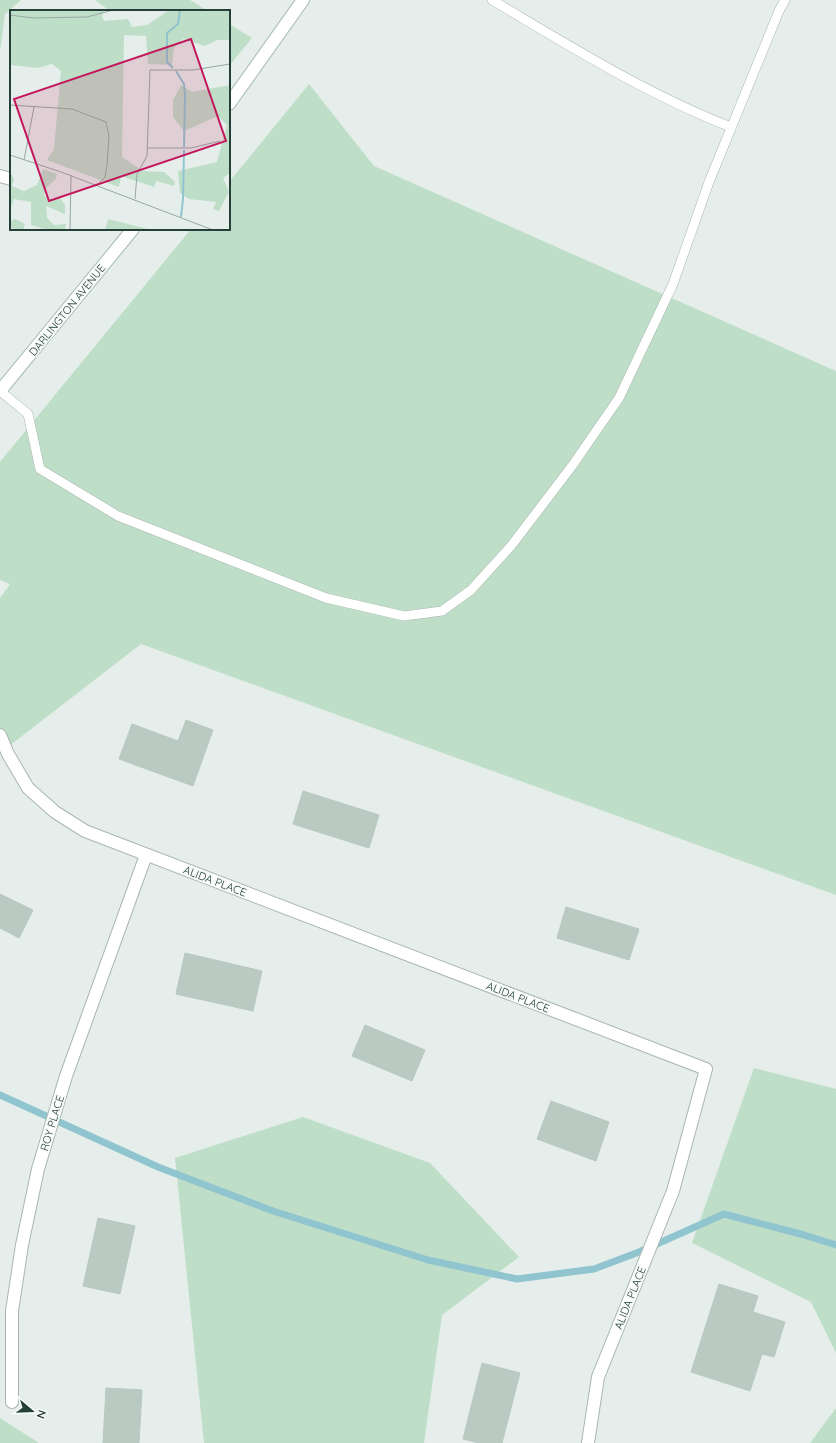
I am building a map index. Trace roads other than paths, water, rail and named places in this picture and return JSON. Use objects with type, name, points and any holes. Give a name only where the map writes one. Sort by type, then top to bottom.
[{"type":"street","points":[[230,103],[303,0]]},
{"type":"street","points":[[0,176],[10,179]]},
{"type":"street","name":"DARLINGTON AVENUE","points":[[0,391],[132,230]]},
{"type":"street","name":"ALIDA PLACE","points":[[0,735],[8,754],[28,788],[55,812],[85,831],[706,1069],[672,1191],[598,1377],[588,1443]]},
{"type":"street","name":"ROY PLACE","points":[[12,1402],[12,1311],[22,1245],[38,1169],[66,1076],[146,855]]},
{"type":"lane","points":[[492,0],[637,85],[695,113],[731,127]]},
{"type":"lane","points":[[0,391],[28,414],[40,469],[118,516],[326,598],[404,616],[442,611],[471,590],[511,546],[572,466],[619,398],[673,284],[709,182],[779,11],[785,0]]},
{"type":"waterway","points":[[0,1095],[158,1167],[273,1211],[428,1260],[517,1279],[594,1269],[639,1252],[724,1214],[836,1245]]}]
